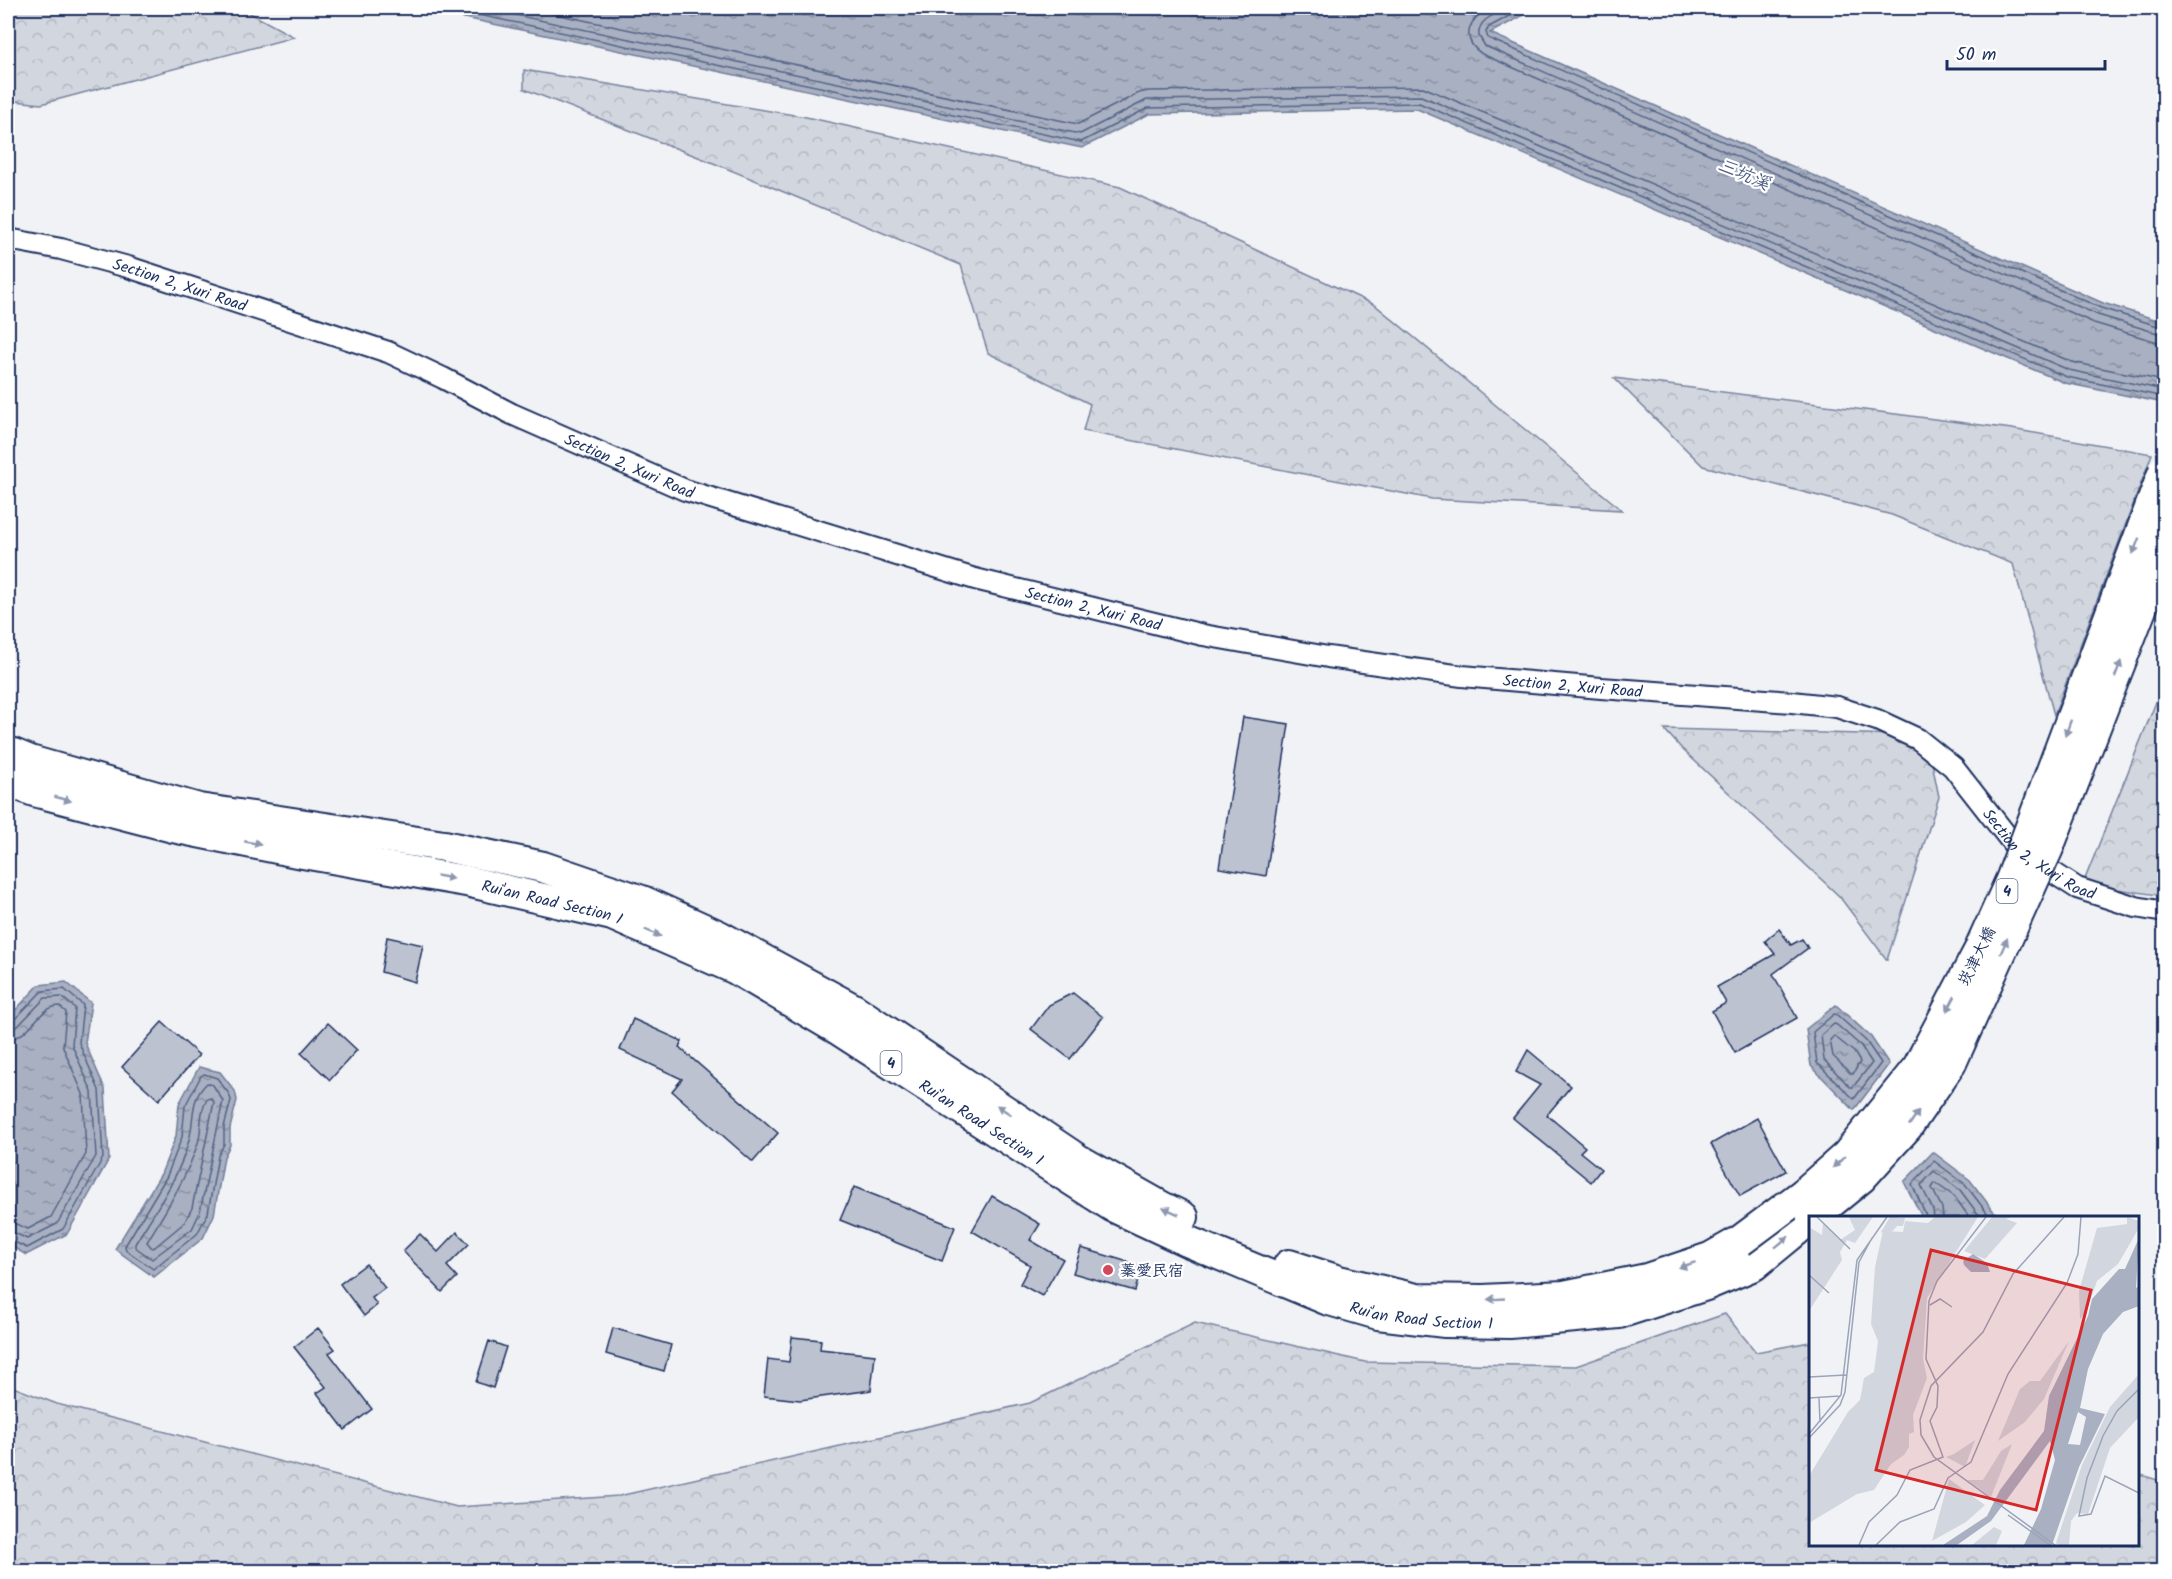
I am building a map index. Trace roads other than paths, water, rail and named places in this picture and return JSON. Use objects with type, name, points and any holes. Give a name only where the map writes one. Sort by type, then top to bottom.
[{"type":"main road","name":"崁津大橋","points":[[1747,1253],[1803,1194],[1847,1155],[1918,1067],[1980,949],[2012,880],[2164,471]]},
{"type":"main road","name":"崁津大橋","points":[[1814,1216],[1861,1178],[1907,1127],[1951,1063],[2048,848],[2164,550]]},
{"type":"main road","name":"Rui'an Road Section 1","points":[[8,752],[40,764],[199,808],[444,846],[543,867],[642,901],[719,936],[855,1010],[1077,1159],[1162,1207],[1266,1257],[1339,1281],[1417,1299],[1483,1300],[1564,1296],[1647,1279],[1710,1258],[1747,1253]]},
{"type":"main road","name":"Rui'an Road Section 1","points":[[8,781],[34,791],[174,827],[297,852],[466,881],[612,915],[736,969],[836,1028],[1112,1206],[1187,1241],[1326,1299],[1378,1314],[1445,1322],[1510,1323],[1563,1320],[1619,1313],[1706,1285],[1747,1253]]},
{"type":"main road","name":"崁津大橋","points":[[1747,1253],[1809,1219]]},
{"type":"street","name":"Section 2, Xuri Road","points":[[8,239],[62,249],[128,267],[388,352],[512,414],[685,490],[975,579],[1203,635],[1328,657],[1462,676],[1792,702],[1837,707],[1867,716],[1918,739],[1953,767],[2018,850],[2037,863],[2077,888],[2136,908],[2164,912]]},
{"type":"water","name":"三坑溪","points":[[417,8],[1537,8],[1490,33],[2103,303],[2164,322],[2164,403],[2065,383],[1417,109],[1149,114],[1082,148]]},
{"type":"water","points":[[66,982],[91,1003],[85,1043],[105,1089],[109,1159],[67,1234],[26,1255],[8,1244],[8,1018],[39,985]]},
{"type":"water","points":[[1836,1005],[1871,1037],[1889,1064],[1854,1110],[1811,1066],[1806,1029]]},
{"type":"water","points":[[199,1067],[220,1072],[235,1091],[237,1100],[230,1128],[230,1145],[224,1157],[214,1215],[203,1238],[154,1277],[115,1249],[161,1174],[176,1136],[179,1104]]},
{"type":"water","points":[[1933,1152],[1970,1180],[1997,1216],[1921,1216],[1904,1182]]},
{"type":"place","name":"蓁愛民宿","points":[[1108,1270]]}]
